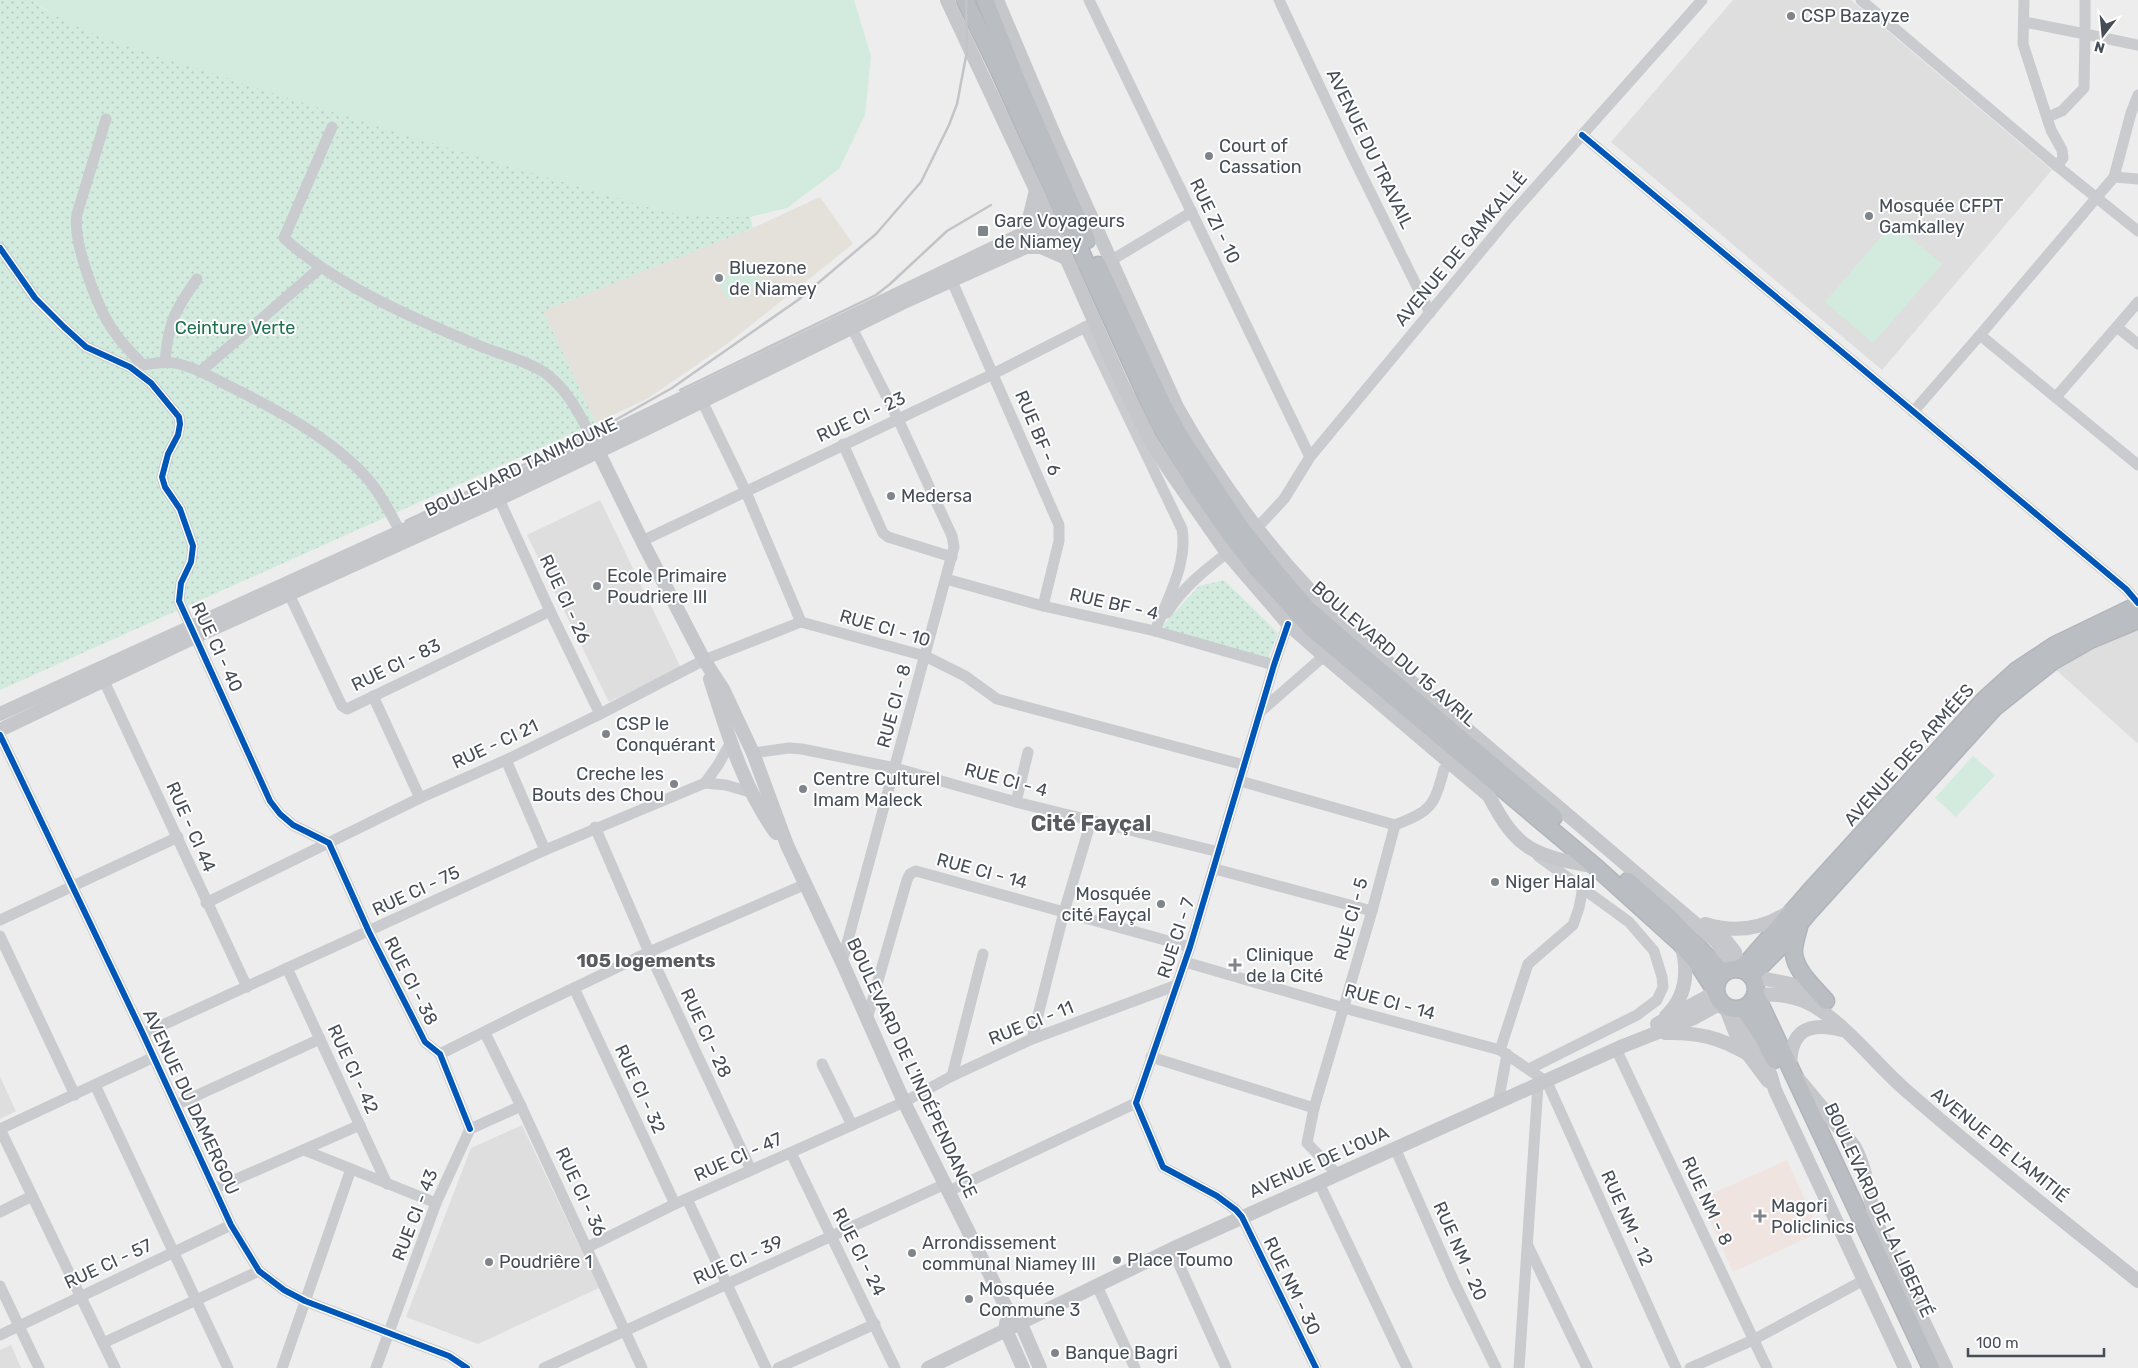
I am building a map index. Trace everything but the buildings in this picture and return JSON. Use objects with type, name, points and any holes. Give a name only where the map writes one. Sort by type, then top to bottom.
[{"type":"highway","name":"BOULEVARD DU 15 AVRIL","points":[[965,0],[996,64],[1158,422],[1231,536],[1257,570],[1310,628],[1597,868],[1680,944],[1698,964],[1728,1004]]},
{"type":"highway","name":"BOULEVARD DU 15 AVRIL","points":[[985,0],[1079,222],[1163,405],[1197,463],[1244,532],[1308,608],[1339,636],[1676,914],[1735,972]]},
{"type":"highway","name":"AVENUE DES ARMÉES","points":[[1735,972],[1781,946],[1797,916],[1985,699],[2016,671],[2062,641],[2138,604]]},
{"type":"highway","name":"AVENUE DES ARMÉES","points":[[1797,916],[1994,708],[2053,662],[2090,640],[2138,620]]},
{"type":"highway","points":[[1797,916],[1795,959],[1798,967],[1826,1001]]},
{"type":"highway","points":[[1735,972],[1717,982],[1728,1004],[1751,1003],[1756,995]]},
{"type":"highway","name":"BOULEVARD DE LA LIBERTÉ","points":[[1735,972],[1756,987],[1756,995],[1790,1070],[1931,1368]]},
{"type":"highway","name":"BOULEVARD DE LA LIBERTÉ","points":[[1728,1004],[1761,1034],[1811,1132],[1920,1368]]},
{"type":"main road","points":[[947,0],[1048,217],[1066,258],[1090,325],[1149,438],[1227,553],[1288,624],[1489,796],[1507,828],[1526,848],[1558,860],[1597,868]]},
{"type":"main road","name":"BOULEVARD DU 15 AVRIL","points":[[997,0],[1110,261],[1176,407],[1196,441],[1257,528],[1293,573],[1334,616],[1676,914],[1704,924],[1718,932],[1735,952],[1735,972]]},
{"type":"main road","points":[[1036,190],[1024,240],[1066,258]]},
{"type":"main road","name":"BOULEVARD TANIMOUNE","points":[[1024,240],[1048,217]]},
{"type":"main road","name":"BOULEVARD TANIMOUNE","points":[[0,714],[194,631],[289,594],[500,499],[596,447],[1007,248],[1024,240],[1053,231]]},
{"type":"main road","name":"BOULEVARD TANIMOUNE","points":[[0,730],[104,681],[194,631],[400,531],[702,401],[951,279],[1007,248]]},
{"type":"main road","name":"BOULEVARD DE L'INDÉPENDANCE","points":[[596,447],[704,660],[723,689],[753,753],[787,845],[842,962],[904,1102],[1006,1307],[1021,1324],[1040,1368]]},
{"type":"main road","name":"BOULEVARD DE L'INDÉPENDANCE","points":[[704,660],[731,742],[753,792],[768,821],[787,845]]},
{"type":"main road","points":[[1704,924],[1724,929],[1748,928],[1797,916]]},
{"type":"main road","points":[[1656,1028],[1676,1006],[1684,987],[1686,965],[1680,944]]},
{"type":"main road","points":[[1735,972],[1791,984],[1826,1001],[1845,1030]]},
{"type":"main road","points":[[1756,995],[1782,995],[1802,1000],[1815,1007],[1845,1030]]},
{"type":"main road","points":[[1656,1028],[1728,1004]]},
{"type":"main road","points":[[1728,1004],[1739,1042],[1775,1090]]},
{"type":"main road","points":[[1728,1004],[1743,1032],[1768,1068],[1775,1090],[1905,1368]]},
{"type":"main road","points":[[1790,1070],[1792,1045],[1804,1030],[1818,1026],[1845,1030]]},
{"type":"main road","points":[[1656,1028],[1706,1035],[1746,1053]]},
{"type":"main road","name":"AVENUE DE L'OUA","points":[[928,1368],[1172,1249],[1542,1083],[1656,1028]]},
{"type":"main road","name":"AVENUE DE L'AMITIÉ","points":[[1845,1030],[1907,1092],[1933,1115],[2138,1281]]},
{"type":"main road","name":"BOULEVARD DE LA LIBERTÉ","points":[[1761,1034],[1854,1146],[1860,1156],[1865,1169],[1871,1206],[1877,1224],[1946,1368]]},
{"type":"main road","name":"BOULEVARD DE L'INDÉPENDANCE","points":[[1006,1307],[1006,1330],[1023,1368]]},
{"type":"street","name":"RUE ZI - 10","points":[[1089,0],[1310,457]]},
{"type":"street","name":"AVENUE DU TRAVAIL","points":[[1280,0],[1430,312]]},
{"type":"street","name":"AVENUE DE GAMKALLÉ","points":[[1257,528],[1284,499],[1310,457],[1510,216],[1702,0]]},
{"type":"street","points":[[1861,0],[2056,166],[2138,232]]},
{"type":"street","points":[[2024,0],[2023,44],[2051,130],[2063,154],[2063,158],[2056,166]]},
{"type":"street","points":[[2048,118],[2062,111],[2084,88],[2084,0]]},
{"type":"street","points":[[2025,22],[2138,45]]},
{"type":"street","points":[[1913,412],[2114,177],[2126,128],[2138,95]]},
{"type":"street","points":[[106,119],[77,214],[77,230],[87,275],[115,332],[143,365]]},
{"type":"street","name":"BOULEVARD DE L'INDÉPENDANCE","points":[[332,127],[284,238],[320,268],[389,304],[549,375],[577,409],[596,447]]},
{"type":"street","points":[[1582,135],[2118,583],[2138,604]]},
{"type":"street","points":[[2114,177],[2138,179]]},
{"type":"street","points":[[1110,261],[1192,212]]},
{"type":"street","name":"RUE CI - 40","points":[[0,248],[36,298],[64,327],[86,346],[130,367],[151,383],[179,417],[178,435],[168,454],[162,477],[165,487],[180,509],[193,546],[191,562],[181,583],[179,601],[270,801],[280,814],[293,825],[329,843]]},
{"type":"street","points":[[200,372],[320,268]]},
{"type":"street","points":[[165,362],[166,340],[170,324],[197,279]]},
{"type":"street","name":"RUE BF - 6","points":[[951,279],[1059,525],[1060,541],[1043,606]]},
{"type":"street","points":[[2056,397],[2138,302]]},
{"type":"street","points":[[1090,325],[1182,529],[1184,542],[1183,558],[1155,631]]},
{"type":"street","name":"RUE CI - 23","points":[[642,541],[993,374],[1090,325]]},
{"type":"street","points":[[2117,327],[2138,344]]},
{"type":"street","name":"RUE CI - 8","points":[[842,962],[926,656],[952,557],[954,542],[898,419],[852,328]]},
{"type":"street","points":[[1980,335],[2138,465]]},
{"type":"street","points":[[130,367],[165,362],[177,363],[250,396],[287,417],[343,456],[366,477],[387,506],[400,531]]},
{"type":"street","points":[[702,401],[746,492],[801,622]]},
{"type":"street","points":[[843,444],[883,533],[888,537],[952,557]]},
{"type":"street","name":"RUE CI - 26","points":[[500,499],[550,611],[600,714]]},
{"type":"street","points":[[1155,631],[1172,603],[1203,571],[1227,553]]},
{"type":"street","name":"RUE BF - 4","points":[[946,579],[1043,606],[1155,631],[1274,665]]},
{"type":"street","name":"RUE CI - 83","points":[[289,594],[342,706],[347,708],[550,611]]},
{"type":"street","name":"RUE CI - 10","points":[[801,622],[926,656],[965,676],[998,699],[1244,765]]},
{"type":"street","name":"RUE - CI 21","points":[[206,903],[420,798],[506,760],[704,660],[801,622]]},
{"type":"street","name":"RUE CI - 7","points":[[1136,1104],[1150,1057],[1185,962],[1215,869],[1244,765],[1288,624]]},
{"type":"street","points":[[1260,712],[1324,656]]},
{"type":"street","name":"RUE - CI 44","points":[[104,681],[178,837],[206,903],[247,987]]},
{"type":"street","points":[[373,696],[420,798]]},
{"type":"street","name":"AVENUE DU DAMERGOU","points":[[0,734],[154,1057],[231,1226],[258,1271],[284,1290],[305,1301],[448,1356],[467,1368]]},
{"type":"street","points":[[705,783],[731,742]]},
{"type":"street","name":"RUE CI - 4","points":[[753,753],[790,748],[802,749],[895,768],[1016,802],[1219,852]]},
{"type":"street","points":[[1016,802],[1028,752]]},
{"type":"street","points":[[506,760],[545,850]]},
{"type":"street","points":[[1240,781],[1395,825],[1419,816],[1437,797],[1444,769]]},
{"type":"street","name":"RUE CI - 75","points":[[143,1034],[595,827],[705,783],[726,785],[753,792]]},
{"type":"street","points":[[1032,1039],[1064,912],[1091,821]]},
{"type":"street","name":"RUE CI - 5","points":[[1338,1175],[1307,1143],[1314,1108],[1372,911],[1395,825]]},
{"type":"street","name":"RUE CI - 28","points":[[595,827],[649,952],[751,1170]]},
{"type":"street","points":[[0,920],[178,837]]},
{"type":"street","name":"RUE CI - 38","points":[[329,843],[369,932],[425,1042],[440,1054],[470,1129]]},
{"type":"street","points":[[1526,848],[1583,886],[1629,922],[1654,951],[1662,977],[1661,994],[1657,1000],[1637,1015],[1529,1069]]},
{"type":"street","points":[[1215,869],[1372,911]]},
{"type":"street","name":"RUE CI - 14","points":[[867,1019],[910,874],[916,871],[1190,947]]},
{"type":"street","points":[[440,1054],[649,952],[806,884]]},
{"type":"street","points":[[1498,1103],[1503,1052],[1528,964],[1573,925],[1579,908],[1583,886]]},
{"type":"street","points":[[0,936],[75,1094]]},
{"type":"street","points":[[952,1076],[983,954]]},
{"type":"street","name":"RUE CI - 14","points":[[1185,962],[1503,1052],[1529,1069],[1542,1083]]},
{"type":"street","name":"RUE CI - 42","points":[[287,968],[387,1184]]},
{"type":"street","name":"RUE CI - 11","points":[[904,1102],[952,1076],[1032,1039],[1177,985]]},
{"type":"street","name":"RUE CI - 32","points":[[574,988],[675,1204]]},
{"type":"street","name":"RUE CI - 36","points":[[485,1033],[522,1106],[642,1368]]},
{"type":"street","points":[[176,1105],[320,1039]]},
{"type":"street","name":"RUE NM - 8","points":[[1620,1047],[1767,1368]]},
{"type":"street","points":[[115,1368],[0,1129],[154,1057]]},
{"type":"street","points":[[1150,1057],[1314,1108]]},
{"type":"street","points":[[822,1064],[852,1125]]},
{"type":"street","points":[[1519,1368],[1527,1245],[1542,1083]]},
{"type":"street","name":"RUE NM - 12","points":[[1542,1083],[1676,1368]]},
{"type":"street","points":[[96,1085],[228,1368]]},
{"type":"street","name":"RUE CI - 47","points":[[588,1247],[675,1204],[904,1102]]},
{"type":"street","points":[[1136,1104],[1163,1167],[1217,1196],[1236,1210],[1242,1217]]},
{"type":"street","name":"RUE CI - 39","points":[[544,1368],[831,1237],[1136,1104]]},
{"type":"street","points":[[470,1129],[522,1106]]},
{"type":"street","points":[[214,1189],[360,1125]]},
{"type":"street","name":"RUE CI - 43","points":[[376,1368],[436,1203],[470,1129]]},
{"type":"street","name":"RUE NM - 20","points":[[1395,1148],[1455,1284],[1496,1368]]},
{"type":"street","points":[[304,1150],[436,1203]]},
{"type":"street","name":"RUE CI - 24","points":[[791,1152],[895,1368]]},
{"type":"street","points":[[282,1368],[351,1169]]},
{"type":"street","points":[[1319,1183],[1406,1368]]},
{"type":"street","points":[[0,1212],[32,1196]]},
{"type":"street","points":[[687,1199],[766,1368]]},
{"type":"street","name":"RUE NM - 30","points":[[1242,1217],[1316,1368]]},
{"type":"street","name":"RUE CI - 57","points":[[0,1335],[231,1226]]},
{"type":"street","points":[[1527,1245],[1587,1368]]},
{"type":"street","points":[[1172,1249],[1226,1368]]},
{"type":"street","points":[[103,1343],[258,1271]]},
{"type":"street","points":[[1690,1368],[1753,1340],[1864,1280]]},
{"type":"street","points":[[0,1286],[39,1368]]},
{"type":"street","points":[[1097,1286],[1135,1368]]},
{"type":"street","points":[[778,1368],[875,1324]]},
{"type":"shaded area","points":[[1733,0],[1851,0],[2052,170],[1882,370],[1611,142]]},
{"type":"shaded area","name":"Bluezone de Niamey","points":[[820,197],[853,244],[731,341],[701,362],[647,399],[596,423],[542,311],[753,228]]},
{"type":"shaded area","name":"Ecole Primaire Poudriere III","points":[[600,500],[681,668],[609,702],[527,535]]},
{"type":"shaded area","points":[[2138,628],[2137,743],[2054,668],[2107,641]]},
{"type":"shaded area","points":[[0,1077],[16,1111],[0,1119]]},
{"type":"shaded area","points":[[522,1125],[599,1288],[478,1344],[406,1317],[471,1148]]},
{"type":"shaded area","name":"Magori Policlinics","points":[[1787,1160],[1820,1232],[1733,1272],[1700,1199]]},
{"type":"shaded area","points":[[11,1345],[21,1368],[0,1368],[0,1350]]},
{"type":"green space","name":"Ceinture Verte","points":[[0,0],[31,0],[45,10],[97,35],[712,217],[750,217],[753,228],[543,311],[596,423],[0,690]]},
{"type":"green space","points":[[31,0],[854,0],[871,56],[865,115],[839,169],[787,208],[750,217],[712,217],[664,212],[390,130],[126,46],[76,26],[52,14]]},
{"type":"green space","points":[[1893,223],[1942,264],[1873,343],[1825,302]]},
{"type":"green space","points":[[752,263],[762,283],[728,300],[717,280]]},
{"type":"green space","points":[[1224,580],[1278,633],[1268,659],[1166,631],[1163,625],[1199,586]]},
{"type":"green space","points":[[1973,756],[1995,775],[1956,817],[1935,798]]},
{"type":"railway","points":[[406,521],[603,427],[672,388],[798,300],[876,234],[921,182],[949,125],[957,104],[967,51],[966,0]]},
{"type":"railway","points":[[680,390],[876,295],[947,231],[991,205]]},
{"type":"cycle path","points":[[1582,135],[2126,589],[2138,603]]},
{"type":"cycle path","points":[[0,248],[35,298],[64,327],[86,347],[130,367],[151,383],[179,417],[178,435],[168,454],[162,477],[165,487],[180,509],[193,546],[191,562],[181,583],[179,601],[270,801],[280,814],[293,825],[329,843],[369,932],[425,1042],[440,1054],[470,1129]]},
{"type":"cycle path","points":[[1288,624],[1190,947],[1136,1103],[1163,1167],[1217,1196],[1236,1210],[1242,1217],[1316,1368]]},
{"type":"cycle path","points":[[0,735],[143,1034],[231,1225],[259,1271],[284,1290],[305,1301],[449,1356],[467,1368]]},
{"type":"place","name":"CSP Bazayze","points":[[1791,16]]},
{"type":"place","name":"Court of Cassation","points":[[1209,156]]},
{"type":"place","name":"Mosquée CFPT Gamkalley","points":[[1869,216]]},
{"type":"place","name":"Gare Voyageurs de Niamey","points":[[983,231]]},
{"type":"place","name":"Bluezone de Niamey","points":[[719,278]]},
{"type":"place","name":"Medersa","points":[[891,496]]},
{"type":"place","name":"Ecole Primaire Poudriere III","points":[[597,586]]},
{"type":"place","name":"CSP le Conquérant","points":[[606,734]]},
{"type":"place","name":"Creche les Bouts des Chou","points":[[674,784]]},
{"type":"place","name":"Centre Culturel Imam Maleck","points":[[803,789]]},
{"type":"place","name":"Niger Halal","points":[[1495,882]]},
{"type":"place","name":"Mosquée cité Fayçal","points":[[1161,904]]},
{"type":"place","name":"Clinique de la Cité","points":[[1235,965]]},
{"type":"place","name":"Magori Policlinics","points":[[1760,1216]]},
{"type":"place","name":"Arrondissement communal Niamey III","points":[[912,1253]]},
{"type":"place","name":"Place Toumo","points":[[1117,1260]]},
{"type":"place","name":"Poudriêre 1","points":[[489,1262]]},
{"type":"place","name":"Mosquée Commune 3","points":[[969,1299]]},
{"type":"place","name":"Banque Bagri","points":[[1055,1353]]},
{"type":"district","name":"Cité Fayçal","points":[[1091,823]]},
{"type":"district","name":"105 logements","points":[[646,960]]}]
